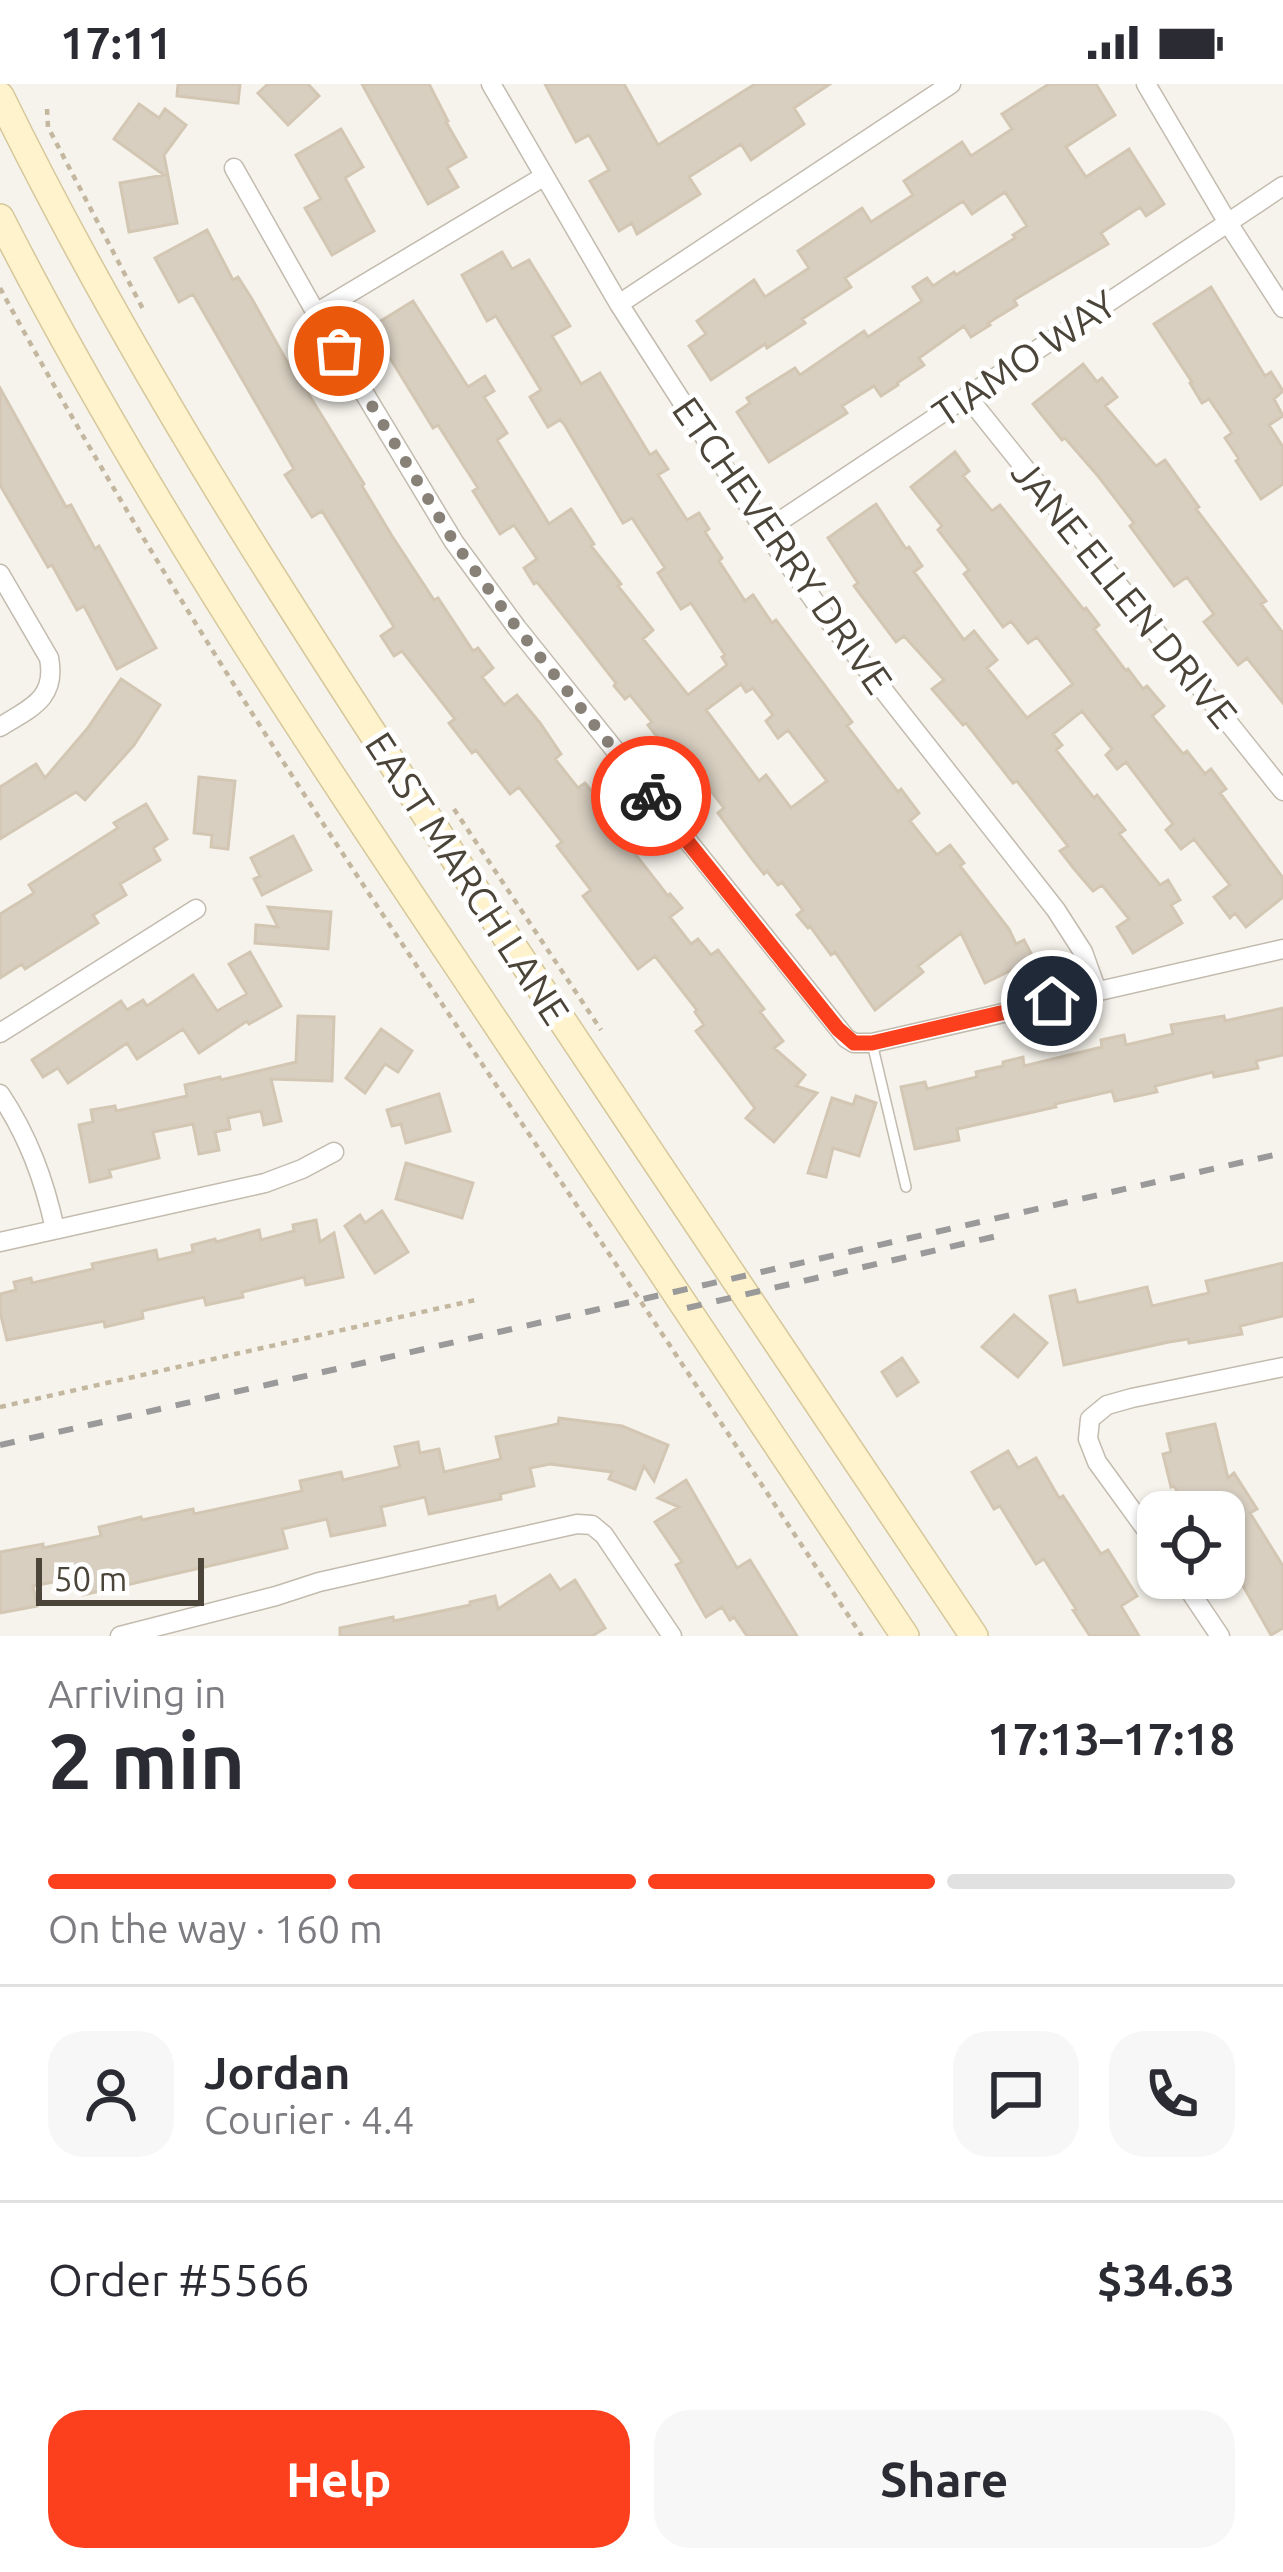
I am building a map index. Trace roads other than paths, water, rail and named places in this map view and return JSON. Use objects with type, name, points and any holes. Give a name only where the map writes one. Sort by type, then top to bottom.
[{"type":"main road","name":"EAST MARCH LANE","points":[[2,89],[153,384],[352,702],[974,1636]]},
{"type":"main road","name":"EAST MARCH LANE","points":[[0,218],[100,405],[288,711],[905,1636]]},
{"type":"street","name":"ETCHEVERRY DRIVE","points":[[491,84],[620,304],[765,531],[822,613],[1056,910],[1083,952],[1097,991]]},
{"type":"street","points":[[620,304],[951,84]]},
{"type":"street","points":[[1145,84],[1283,308]]},
{"type":"street","points":[[234,168],[454,542],[846,1038],[863,1043],[1283,949]]},
{"type":"street","points":[[316,313],[543,178]]},
{"type":"street","name":"TIAMO WAY","points":[[765,531],[1283,186]]},
{"type":"street","name":"JANE ELLEN DRIVE","points":[[967,396],[1283,791]]},
{"type":"street","points":[[0,574],[49,658],[52,673],[50,686],[37,704],[0,727]]},
{"type":"street","points":[[0,1034],[196,909]]},
{"type":"street","points":[[0,1094],[38,1164],[55,1229]]},
{"type":"street","points":[[0,1242],[265,1183],[334,1152]]},
{"type":"street","points":[[1137,1517],[1097,1462],[1088,1439],[1090,1419],[1107,1405],[1132,1398],[1283,1367]]},
{"type":"street","points":[[120,1636],[320,1582],[562,1527],[592,1525],[604,1535],[672,1636]]},
{"type":"street","points":[[1195,1599],[1220,1636]]},
{"type":"lane","points":[[863,1043],[906,1187]]},
{"type":"railway","points":[[0,1445],[1283,1153]]},
{"type":"railway","points":[[687,1308],[997,1236]]}]
